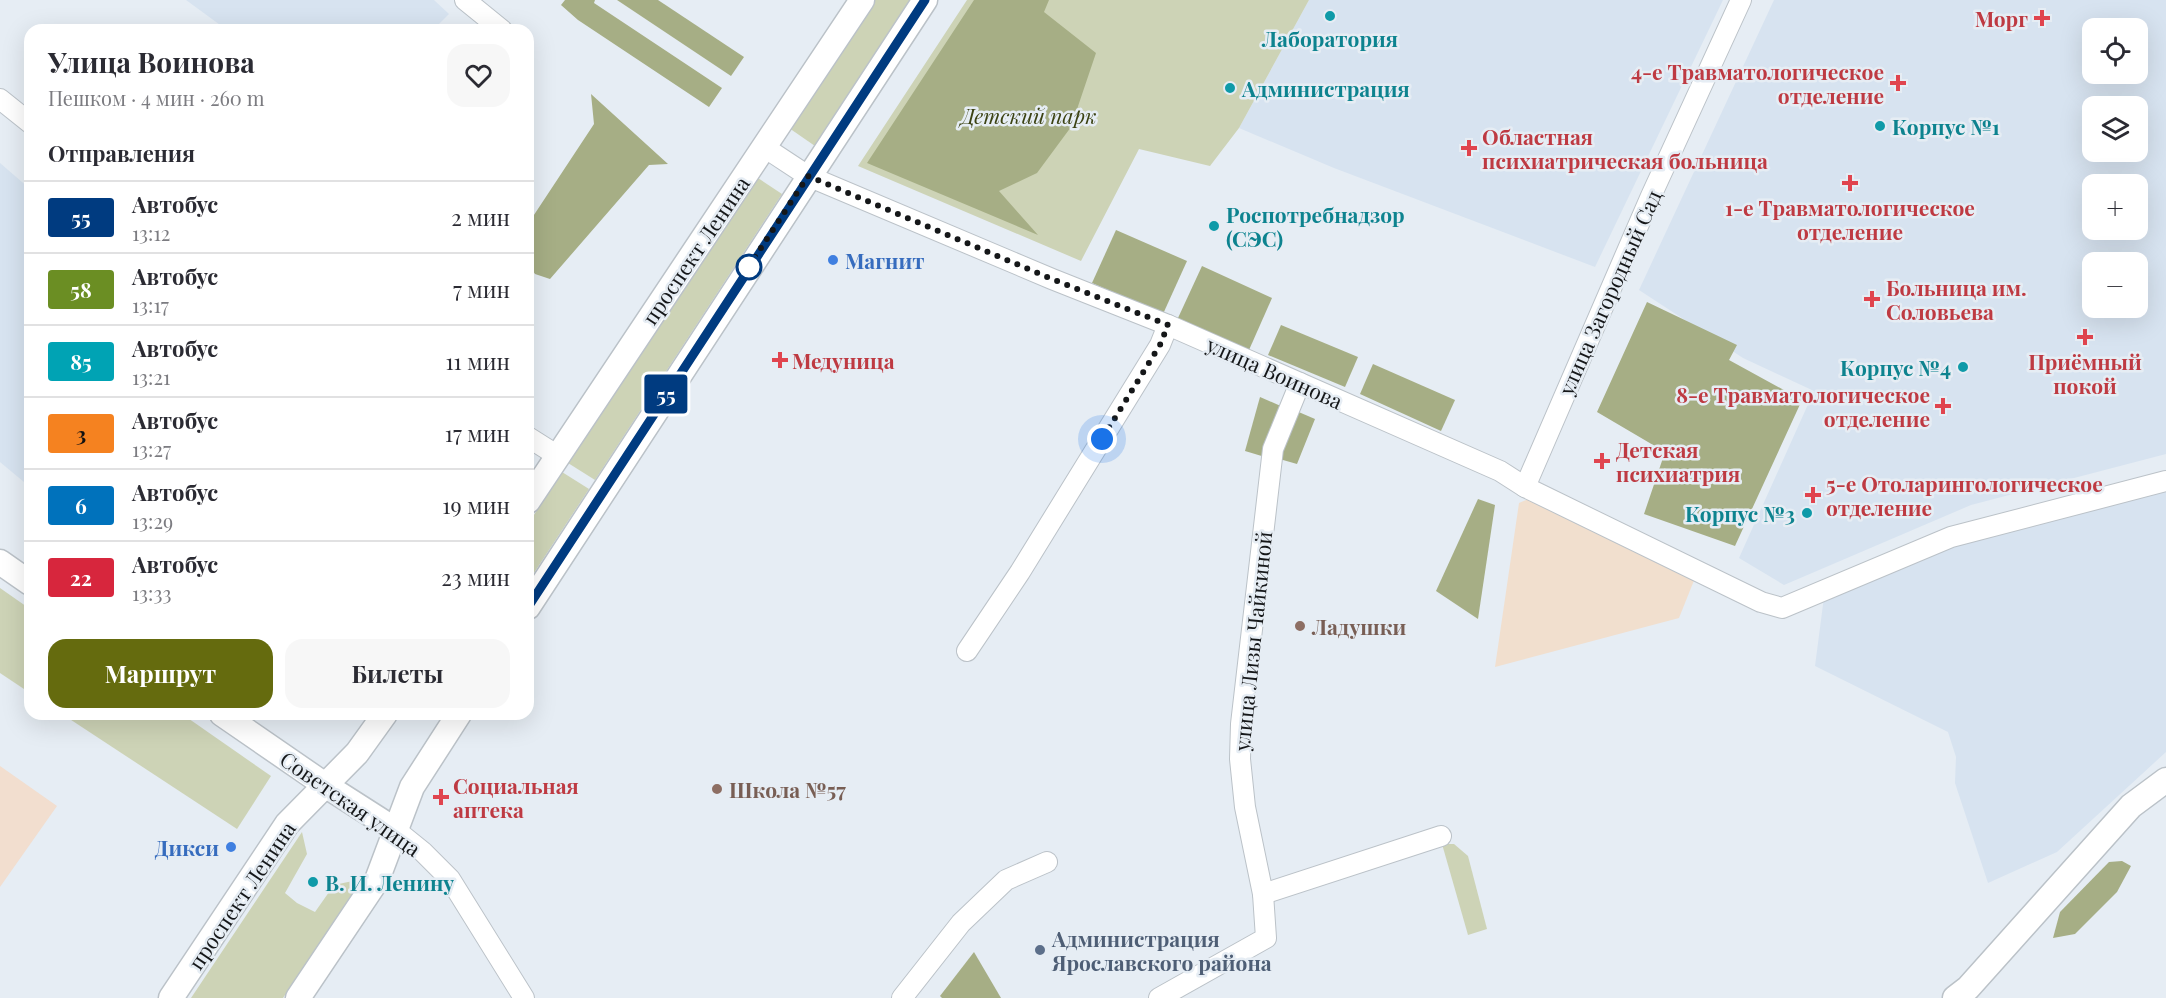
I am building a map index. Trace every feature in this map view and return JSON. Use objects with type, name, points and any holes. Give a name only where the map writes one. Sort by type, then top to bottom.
[{"type":"main road","name":"проспект Ленина","points":[[534,492],[862,0]]},
{"type":"main road","points":[[534,599],[925,0]]},
{"type":"main road","points":[[0,562],[24,579]]},
{"type":"main road","name":"Советская улица","points":[[231,720],[397,831]]},
{"type":"main road","name":"проспект Ленина","points":[[171,998],[287,824],[357,753],[381,720]]},
{"type":"main road","points":[[298,998],[377,880],[412,787],[455,720]]},
{"type":"main road","points":[[1955,998],[1968,988],[2131,806],[2166,780]]},
{"type":"street","points":[[465,0],[495,24]]},
{"type":"street","name":"улица Загородный Сад","points":[[1525,487],[1650,196],[1742,0]]},
{"type":"street","points":[[0,99],[24,118]]},
{"type":"street","name":"улица Воинова","points":[[764,147],[808,176],[1052,279],[1168,325],[1500,471],[1525,487],[1761,602],[1782,608],[1951,537],[2166,481]]},
{"type":"street","points":[[967,651],[1020,572],[1160,345],[1168,325]]},
{"type":"street","name":"улица Лизы Чайкиной","points":[[1159,998],[1266,938],[1263,894],[1245,807],[1240,759],[1241,724],[1273,449],[1300,383]]},
{"type":"street","points":[[534,441],[558,456]]},
{"type":"street","name":"Советская улица","points":[[397,831],[423,852],[450,879],[524,998]]},
{"type":"street","points":[[1263,894],[1441,836]]},
{"type":"street","points":[[902,998],[961,923],[1006,880],[1047,862]]},
{"type":"shaded area","points":[[186,0],[434,0],[449,14],[439,24],[219,24]]},
{"type":"shaded area","name":"Областная психиатрическая больница","points":[[1309,0],[1723,0],[1595,267],[1334,168],[1239,128]]},
{"type":"shaded area","name":"Больница им. Соловьева","points":[[1774,0],[2166,0],[2166,454],[1971,505],[1784,585],[1739,558],[1814,391],[1743,358],[1639,290]]},
{"type":"shaded area","points":[[0,163],[24,184],[24,482],[0,462]]},
{"type":"shaded area","points":[[2166,491],[2166,752],[2057,852],[1988,883],[1955,783],[1956,757],[1948,732],[1815,666],[1824,597],[1952,545]]},
{"type":"shaded area","points":[[1531,498],[1695,578],[1679,618],[1495,667],[1519,503]]},
{"type":"shaded area","points":[[0,766],[57,806],[0,887]]},
{"type":"green space","points":[[565,0],[595,0],[594,3],[722,88],[709,107],[578,20],[561,5]]},
{"type":"green space","points":[[617,0],[658,0],[744,57],[731,76]]},
{"type":"green space","points":[[873,0],[911,0],[815,146],[789,128]]},
{"type":"green space","name":"Детский парк","points":[[967,0],[1309,0],[1239,128],[1210,166],[1139,149],[1081,261],[858,166]]},
{"type":"green space","points":[[974,0],[1049,0],[1044,12],[1096,53],[1071,127],[1037,173],[999,191],[1038,235],[867,163]]},
{"type":"green space","points":[[591,94],[668,164],[649,165],[550,279],[535,274],[534,215],[594,124]]},
{"type":"green space","points":[[755,176],[782,194],[595,480],[568,463]]},
{"type":"green space","points":[[1116,230],[1187,261],[1163,314],[1092,283]]},
{"type":"green space","points":[[1202,266],[1272,298],[1249,350],[1178,318]]},
{"type":"green space","points":[[1647,302],[1737,345],[1729,360],[1802,400],[1735,546],[1644,514],[1665,452],[1597,412]]},
{"type":"green space","points":[[1281,325],[1358,357],[1345,387],[1268,355]]},
{"type":"green space","points":[[1373,364],[1455,400],[1441,431],[1360,394]]},
{"type":"green space","points":[[1260,397],[1283,407],[1265,457],[1245,451]]},
{"type":"green space","points":[[1294,410],[1315,419],[1297,464],[1276,458]]},
{"type":"green space","points":[[562,472],[589,489],[534,573],[534,515]]},
{"type":"green space","points":[[1478,499],[1495,505],[1478,619],[1436,591]]},
{"type":"green space","points":[[0,588],[24,605],[24,689],[0,673]]},
{"type":"green space","points":[[71,720],[191,720],[271,776],[237,829]]},
{"type":"green space","points":[[302,832],[307,854],[285,893],[297,903],[315,912],[334,885],[362,879],[283,998],[191,998]]},
{"type":"green space","points":[[1442,844],[1454,844],[1468,856],[1487,929],[1468,935]]},
{"type":"green space","points":[[2122,861],[2131,866],[2117,892],[2075,934],[2053,938],[2060,912],[2109,862]]},
{"type":"green space","points":[[974,952],[1001,998],[942,998],[940,996]]},
{"type":"bus line","name":"55","points":[[534,598],[925,0]]},
{"type":"place","name":"Лаборатория","points":[[1330,16]]},
{"type":"place","name":"Морг","points":[[2042,18]]},
{"type":"place","name":"4-е Травматологическое отделение","points":[[1898,83]]},
{"type":"place","name":"Администрация","points":[[1230,88]]},
{"type":"place","name":"Корпус №1","points":[[1880,126]]},
{"type":"place","name":"Областная психиатрическая больница","points":[[1469,148]]},
{"type":"place","name":"1-е Травматологическое отделение","points":[[1850,183]]},
{"type":"place","name":"Роспотребнадзор (СЭС)","points":[[1214,226]]},
{"type":"place","name":"Магнит","points":[[833,260]]},
{"type":"place","name":"Больница им. Соловьева","points":[[1872,299]]},
{"type":"place","name":"Приёмный покой","points":[[2085,337]]},
{"type":"place","name":"Медуница","points":[[780,360]]},
{"type":"place","name":"Корпус №4","points":[[1963,367]]},
{"type":"place","name":"8-е Травматологическое отделение","points":[[1943,406]]},
{"type":"place","name":"Детская психиатрия","points":[[1602,461]]},
{"type":"place","name":"5-е Отоларингологическое отделение","points":[[1813,495]]},
{"type":"place","name":"Корпус №3","points":[[1807,513]]},
{"type":"place","name":"Ладушки","points":[[1300,626]]},
{"type":"place","name":"Школа №57","points":[[717,789]]},
{"type":"place","name":"Социальная аптека","points":[[441,797]]},
{"type":"place","name":"Дикси","points":[[231,847]]},
{"type":"place","name":"В. И. Ленину","points":[[313,882]]},
{"type":"place","name":"Администрация Ярославского района","points":[[1040,950]]},
{"type":"route","points":[[749,267],[746,271],[808,176],[1052,279],[1168,325],[1160,345],[1102,439]]}]
